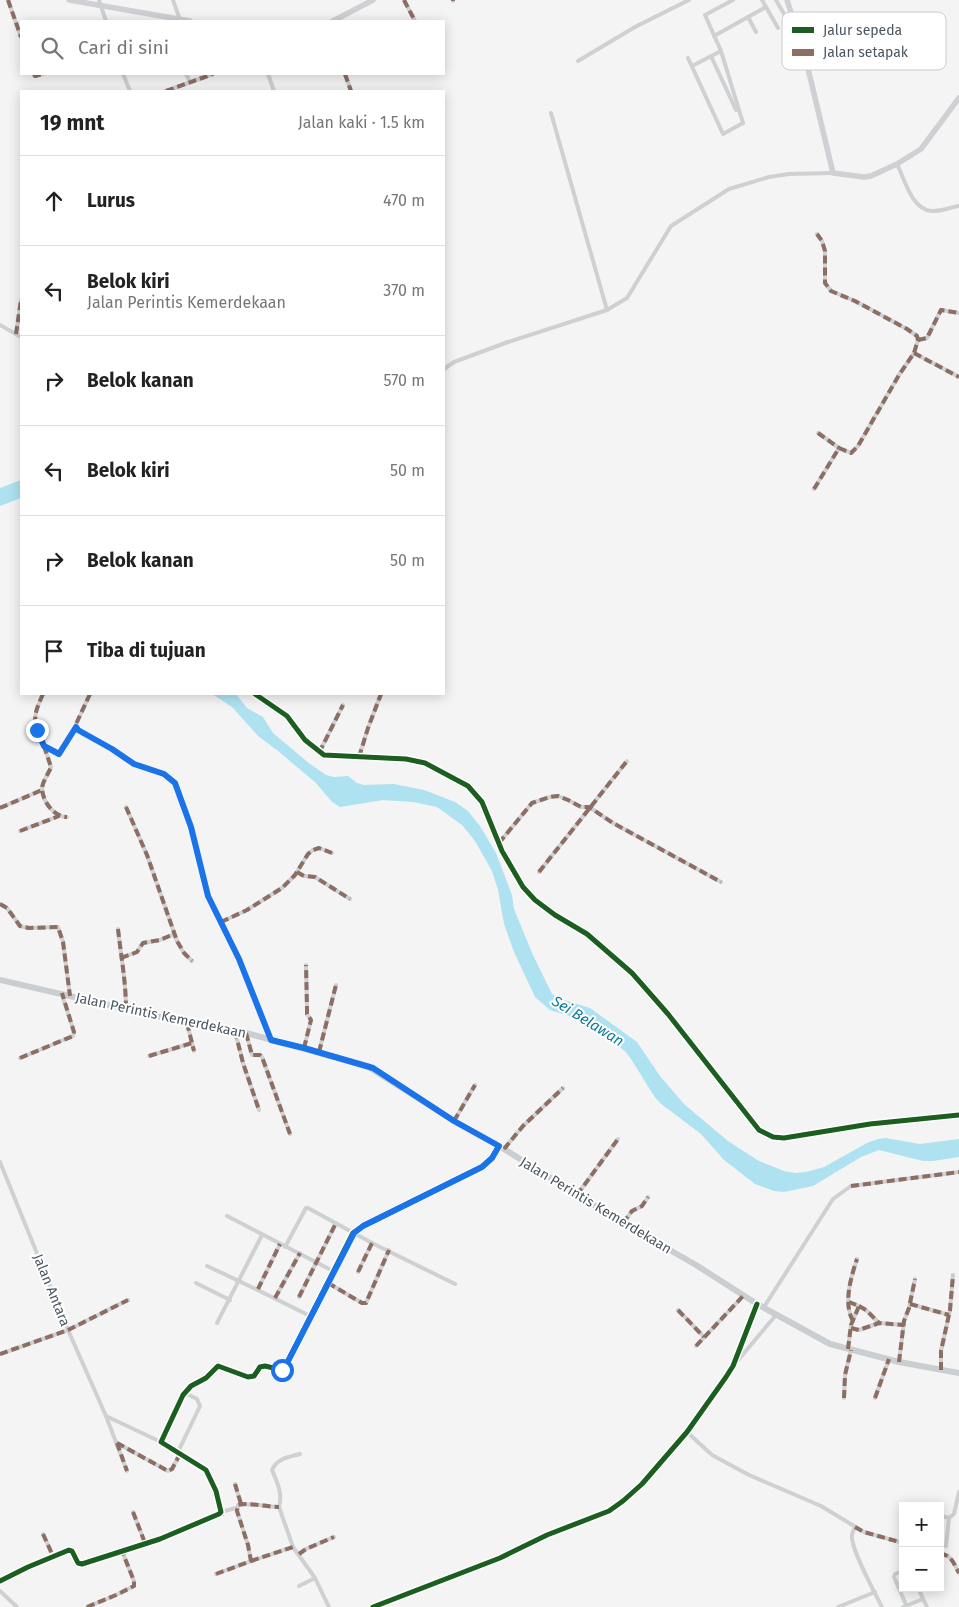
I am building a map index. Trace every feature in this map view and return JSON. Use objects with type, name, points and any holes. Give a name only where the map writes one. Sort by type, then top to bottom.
[{"type":"main road","name":"Jalan Perintis Kemerdekaan","points":[[0,980],[187,1023],[235,1030],[373,1068],[454,1121],[696,1265],[776,1315],[830,1344],[899,1362],[959,1373]]},
{"type":"street","points":[[8,0],[20,34]]},
{"type":"street","points":[[69,0],[100,3],[180,20]]},
{"type":"street","points":[[173,0],[180,20]]},
{"type":"street","points":[[335,20],[373,0]]},
{"type":"street","points":[[404,0],[414,20]]},
{"type":"street","points":[[578,61],[635,27],[689,0]]},
{"type":"street","points":[[733,0],[705,15],[720,52],[743,123]]},
{"type":"street","points":[[762,0],[778,28]]},
{"type":"street","points":[[776,0],[783,12]]},
{"type":"street","points":[[787,0],[791,12]]},
{"type":"street","points":[[100,3],[106,20]]},
{"type":"street","points":[[714,36],[766,7]]},
{"type":"street","points":[[748,17],[756,32]]},
{"type":"street","points":[[692,66],[720,52]]},
{"type":"street","points":[[711,56],[743,123]]},
{"type":"street","points":[[688,58],[723,134],[743,123]]},
{"type":"street","points":[[808,70],[833,172]]},
{"type":"street","points":[[123,75],[130,90]]},
{"type":"street","points":[[186,75],[190,82]]},
{"type":"street","points":[[169,90],[210,75]]},
{"type":"street","points":[[268,75],[274,90]]},
{"type":"street","points":[[345,75],[351,90]]},
{"type":"street","points":[[445,368],[454,362],[508,342],[607,310],[630,296],[672,226],[729,188],[769,177],[789,174],[833,172],[864,177],[871,176],[897,164],[921,149],[959,98]]},
{"type":"street","points":[[551,113],[607,310]]},
{"type":"street","points":[[897,164],[914,200],[923,207],[930,211],[938,211],[959,206]]},
{"type":"street","points":[[817,234],[822,241],[825,251],[825,283],[831,291],[855,301],[907,329],[917,336],[918,340],[914,353],[899,375],[858,446],[851,453],[839,448],[818,433]]},
{"type":"street","points":[[16,334],[20,307]]},
{"type":"street","points":[[918,340],[927,338],[941,310],[959,313]]},
{"type":"street","points":[[0,325],[20,336]]},
{"type":"street","points":[[914,353],[959,377]]},
{"type":"street","points":[[814,488],[839,448]]},
{"type":"street","points":[[0,808],[42,790],[52,767],[35,726],[35,711],[43,695]]},
{"type":"street","points":[[44,746],[60,753],[76,727],[90,695]]},
{"type":"street","points":[[256,695],[287,716],[305,740],[321,753],[331,757],[406,759],[425,763],[468,786],[482,802],[510,866],[523,887],[535,900],[587,934],[632,973],[668,1014],[759,1130],[767,1136],[784,1138],[870,1124],[959,1114]]},
{"type":"street","points":[[359,757],[381,695]]},
{"type":"street","points":[[321,753],[321,748],[343,705]]},
{"type":"street","points":[[76,727],[134,764],[164,774],[175,783],[191,827],[208,896],[239,959],[271,1040]]},
{"type":"street","points":[[539,872],[627,761]]},
{"type":"street","points":[[42,790],[48,804],[59,816]]},
{"type":"street","points":[[499,843],[532,804],[554,796],[568,800],[581,807],[589,807],[630,833],[721,882]]},
{"type":"street","points":[[126,807],[147,855],[174,934],[181,948],[192,961]]},
{"type":"street","points":[[20,831],[59,816],[67,817]]},
{"type":"street","points":[[221,922],[266,900],[282,888],[297,872],[308,854],[313,850],[319,848],[332,853]]},
{"type":"street","points":[[297,872],[304,876],[315,877],[350,899]]},
{"type":"street","points":[[0,904],[7,908],[20,926],[25,928],[58,927],[63,942],[70,996]]},
{"type":"street","points":[[118,930],[126,985],[126,1009]]},
{"type":"street","points":[[121,958],[137,952],[143,943],[160,940],[174,934]]},
{"type":"street","points":[[304,1048],[311,1020],[307,1008],[306,964]]},
{"type":"street","points":[[319,1052],[336,985]]},
{"type":"street","points":[[20,1058],[73,1036],[74,1032],[62,993]]},
{"type":"street","points":[[187,1023],[194,1051]]},
{"type":"street","points":[[235,1030],[243,1063],[259,1110]]},
{"type":"street","points":[[246,1033],[252,1055],[260,1055],[262,1057],[290,1134]]},
{"type":"street","points":[[149,1056],[192,1043]]},
{"type":"street","points":[[454,1121],[475,1085]]},
{"type":"street","points":[[161,1442],[185,1393],[194,1383],[206,1378],[218,1366],[248,1378],[254,1376],[260,1367],[265,1366],[282,1370],[285,1367],[354,1233],[363,1226],[482,1167],[563,1088]]},
{"type":"street","points":[[577,1195],[618,1139]]},
{"type":"street","name":"Jalan Antara","points":[[0,1162],[68,1330],[106,1416],[126,1470]]},
{"type":"street","points":[[732,1366],[760,1305],[839,1193],[851,1186],[959,1172]]},
{"type":"street","points":[[623,1223],[632,1211],[642,1206],[648,1197]]},
{"type":"street","points":[[285,1247],[306,1208],[310,1208],[372,1243],[455,1284]]},
{"type":"street","points":[[227,1216],[333,1271]]},
{"type":"street","points":[[299,1297],[336,1223]]},
{"type":"street","points":[[217,1323],[262,1235]]},
{"type":"street","points":[[358,1272],[372,1243]]},
{"type":"street","points":[[258,1289],[280,1244]]},
{"type":"street","points":[[328,1283],[362,1303],[366,1303],[389,1250]]},
{"type":"street","points":[[275,1298],[300,1253]]},
{"type":"street","points":[[853,1320],[849,1313],[849,1302],[851,1277],[857,1259]]},
{"type":"street","points":[[207,1266],[258,1289],[310,1316]]},
{"type":"street","points":[[941,1370],[941,1351],[949,1315],[954,1274]]},
{"type":"street","points":[[899,1362],[904,1325],[915,1280]]},
{"type":"street","points":[[196,1283],[230,1300]]},
{"type":"street","points":[[696,1346],[744,1295]]},
{"type":"street","points":[[0,1354],[68,1330],[128,1300]]},
{"type":"street","points":[[849,1302],[866,1310],[879,1323]]},
{"type":"street","points":[[910,1304],[949,1315]]},
{"type":"street","points":[[844,1398],[851,1328],[859,1306]]},
{"type":"street","points":[[678,1310],[704,1337]]},
{"type":"street","points":[[372,1607],[500,1558],[547,1535],[609,1511],[623,1502],[642,1484],[687,1432],[732,1366],[776,1315]]},
{"type":"street","points":[[851,1328],[859,1330],[879,1323],[904,1325]]},
{"type":"street","points":[[875,1398],[888,1359]]},
{"type":"street","points":[[117,1443],[171,1471],[200,1406],[197,1399],[185,1393]]},
{"type":"street","points":[[106,1416],[161,1442],[206,1470],[216,1491],[221,1512]]},
{"type":"street","points":[[687,1432],[712,1454],[749,1475],[821,1506],[864,1532],[899,1542]]},
{"type":"street","points":[[300,1454],[281,1459],[272,1470],[280,1492],[281,1501],[279,1507],[293,1547],[315,1578],[329,1607]]},
{"type":"street","points":[[235,1484],[241,1504]]},
{"type":"street","points":[[946,1546],[949,1518],[954,1514],[959,1492]]},
{"type":"street","points":[[0,1581],[28,1567],[71,1550],[78,1563],[82,1564],[160,1539],[221,1512],[236,1508],[241,1504],[249,1503],[259,1506],[279,1507]]},
{"type":"street","points":[[236,1508],[251,1561]]},
{"type":"street","points":[[133,1512],[145,1543]]},
{"type":"street","points":[[944,1517],[949,1518]]},
{"type":"street","points":[[855,1527],[852,1535],[854,1545],[864,1572],[882,1607]]},
{"type":"street","points":[[43,1534],[54,1556]]},
{"type":"street","points":[[299,1554],[306,1549],[334,1538]]},
{"type":"street","points":[[216,1574],[293,1547]]},
{"type":"street","points":[[87,1607],[134,1586],[134,1581],[122,1551]]},
{"type":"street","points":[[944,1554],[951,1558],[959,1573]]},
{"type":"street","points":[[899,1572],[895,1574],[894,1577],[899,1589]]},
{"type":"street","points":[[299,1586],[315,1578]]},
{"type":"street","points":[[0,1591],[16,1607]]},
{"type":"street","points":[[838,1607],[875,1592]]},
{"type":"street","points":[[900,1592],[906,1606],[923,1599]]},
{"type":"street","points":[[920,1592],[927,1607]]},
{"type":"water","points":[[20,480],[20,498],[0,506],[0,488]]},
{"type":"water","name":"Sei Belawan","points":[[214,695],[237,695],[247,708],[263,717],[273,733],[326,775],[334,777],[348,776],[357,783],[364,785],[394,784],[424,790],[455,802],[468,811],[480,826],[496,853],[512,895],[514,909],[552,994],[561,999],[590,1008],[637,1042],[660,1076],[685,1105],[728,1141],[759,1161],[784,1171],[806,1172],[824,1167],[867,1143],[886,1138],[920,1144],[959,1139],[959,1157],[923,1161],[879,1150],[861,1157],[813,1186],[784,1192],[774,1191],[755,1184],[724,1160],[701,1134],[660,1103],[625,1051],[579,1019],[550,1010],[535,997],[514,952],[504,924],[498,890],[492,871],[475,841],[462,825],[437,807],[413,802],[383,800],[340,807],[332,802],[316,783],[258,736],[232,707]]},
{"type":"marked path","points":[[8,0],[20,34]]},
{"type":"marked path","points":[[404,0],[414,20]]},
{"type":"marked path","points":[[34,75],[39,75]]},
{"type":"marked path","points":[[169,90],[210,75]]},
{"type":"marked path","points":[[345,75],[351,90]]},
{"type":"marked path","points":[[814,489],[839,448],[851,453],[858,446],[899,375],[914,353],[918,340],[917,336],[907,329],[855,301],[831,291],[825,283],[825,251],[822,241],[817,234]]},
{"type":"marked path","points":[[16,334],[20,307]]},
{"type":"marked path","points":[[918,340],[927,338],[941,310],[959,313]]},
{"type":"marked path","points":[[914,353],[959,377]]},
{"type":"marked path","points":[[818,433],[839,448]]},
{"type":"marked path","points":[[43,695],[35,720],[44,746],[60,753],[76,727]]},
{"type":"marked path","points":[[90,695],[76,724],[77,730],[113,749],[134,764],[163,774],[175,783],[191,827],[208,896],[239,959],[271,1040]]},
{"type":"marked path","points":[[359,757],[381,695]]},
{"type":"marked path","points":[[321,753],[321,749],[343,705]]},
{"type":"marked path","points":[[44,746],[51,767],[43,783],[44,799],[54,812],[67,817]]},
{"type":"marked path","points":[[539,872],[627,761]]},
{"type":"marked path","points":[[0,808],[42,790]]},
{"type":"marked path","points":[[499,843],[532,803],[558,796],[581,807],[589,807],[613,823],[721,882]]},
{"type":"marked path","points":[[126,807],[147,855],[177,941],[184,953],[192,961]]},
{"type":"marked path","points":[[20,831],[59,816]]},
{"type":"marked path","points":[[221,922],[247,910],[282,888],[295,875],[308,854],[313,850],[319,848],[332,853]]},
{"type":"marked path","points":[[297,872],[304,876],[315,877],[350,899]]},
{"type":"marked path","points":[[0,904],[7,908],[20,926],[29,928],[58,927],[63,942],[70,996]]},
{"type":"marked path","points":[[118,929],[126,1009]]},
{"type":"marked path","points":[[121,958],[137,952],[143,943],[160,940],[174,934]]},
{"type":"marked path","points":[[304,1048],[311,1020],[307,1014],[306,965]]},
{"type":"marked path","points":[[319,1052],[336,985]]},
{"type":"marked path","points":[[20,1058],[73,1036],[74,1032],[62,993]]},
{"type":"marked path","points":[[187,1023],[194,1051]]},
{"type":"marked path","points":[[235,1031],[243,1063],[259,1110]]},
{"type":"marked path","points":[[246,1033],[252,1055],[260,1055],[262,1057],[290,1134]]},
{"type":"marked path","points":[[149,1056],[192,1043]]},
{"type":"marked path","points":[[454,1121],[475,1085]]},
{"type":"marked path","points":[[504,1149],[523,1126],[563,1088]]},
{"type":"marked path","points":[[577,1195],[618,1139]]},
{"type":"marked path","points":[[851,1186],[959,1172]]},
{"type":"marked path","points":[[623,1223],[632,1211],[642,1206],[648,1197]]},
{"type":"marked path","points":[[299,1297],[336,1223]]},
{"type":"marked path","points":[[358,1272],[372,1243]]},
{"type":"marked path","points":[[258,1289],[280,1244]]},
{"type":"marked path","points":[[328,1283],[362,1303],[366,1303],[389,1250]]},
{"type":"marked path","points":[[275,1298],[300,1253]]},
{"type":"marked path","points":[[853,1321],[848,1298],[850,1282],[857,1259]]},
{"type":"marked path","points":[[941,1370],[941,1351],[950,1310],[953,1275]]},
{"type":"marked path","points":[[899,1362],[904,1321],[909,1308],[915,1279]]},
{"type":"marked path","points":[[696,1346],[744,1295]]},
{"type":"marked path","points":[[0,1354],[68,1330],[128,1300]]},
{"type":"marked path","points":[[848,1349],[851,1325],[859,1306],[849,1302]]},
{"type":"marked path","points":[[910,1304],[949,1315]]},
{"type":"marked path","points":[[859,1306],[879,1323]]},
{"type":"marked path","points":[[678,1310],[704,1337]]},
{"type":"marked path","points":[[851,1328],[859,1330],[879,1323],[904,1325]]},
{"type":"marked path","points":[[844,1398],[845,1375],[851,1350]]},
{"type":"marked path","points":[[875,1398],[889,1359]]},
{"type":"marked path","points":[[117,1443],[168,1471],[172,1469],[180,1454]]},
{"type":"marked path","points":[[117,1443],[127,1471]]},
{"type":"marked path","points":[[235,1484],[241,1504]]},
{"type":"marked path","points":[[216,1574],[251,1561],[237,1511],[238,1505],[279,1507]]},
{"type":"marked path","points":[[133,1512],[145,1543]]},
{"type":"marked path","points":[[855,1527],[864,1532],[899,1542]]},
{"type":"marked path","points":[[43,1534],[53,1556]]},
{"type":"marked path","points":[[299,1554],[334,1537]]},
{"type":"marked path","points":[[251,1561],[293,1547]]},
{"type":"marked path","points":[[87,1607],[134,1586],[134,1581],[122,1551]]},
{"type":"marked path","points":[[944,1554],[954,1563],[959,1573]]},
{"type":"cycle path","points":[[256,695],[287,716],[305,740],[324,755],[406,759],[425,763],[468,786],[482,802],[502,851],[523,887],[535,900],[555,915],[587,934],[632,973],[668,1014],[759,1130],[773,1137],[784,1138],[870,1124],[959,1115]]},
{"type":"cycle path","points":[[0,1581],[69,1550],[72,1551],[78,1563],[82,1564],[160,1539],[219,1514],[221,1512],[216,1491],[206,1470],[161,1442],[183,1395],[191,1386],[206,1378],[218,1366],[248,1377],[254,1376],[260,1367],[265,1366],[282,1370],[353,1233],[363,1226],[482,1167],[492,1158],[499,1146]]},
{"type":"cycle path","points":[[373,1607],[500,1558],[547,1535],[609,1511],[623,1501],[642,1484],[687,1432],[726,1377],[733,1366],[757,1304]]},
{"type":"route","points":[[37,730],[44,746],[59,754],[76,727],[134,764],[164,774],[175,783],[191,827],[208,896],[239,959],[271,1040],[373,1068],[454,1121],[499,1146],[492,1158],[474,1172],[363,1226],[354,1233],[282,1370]]}]
